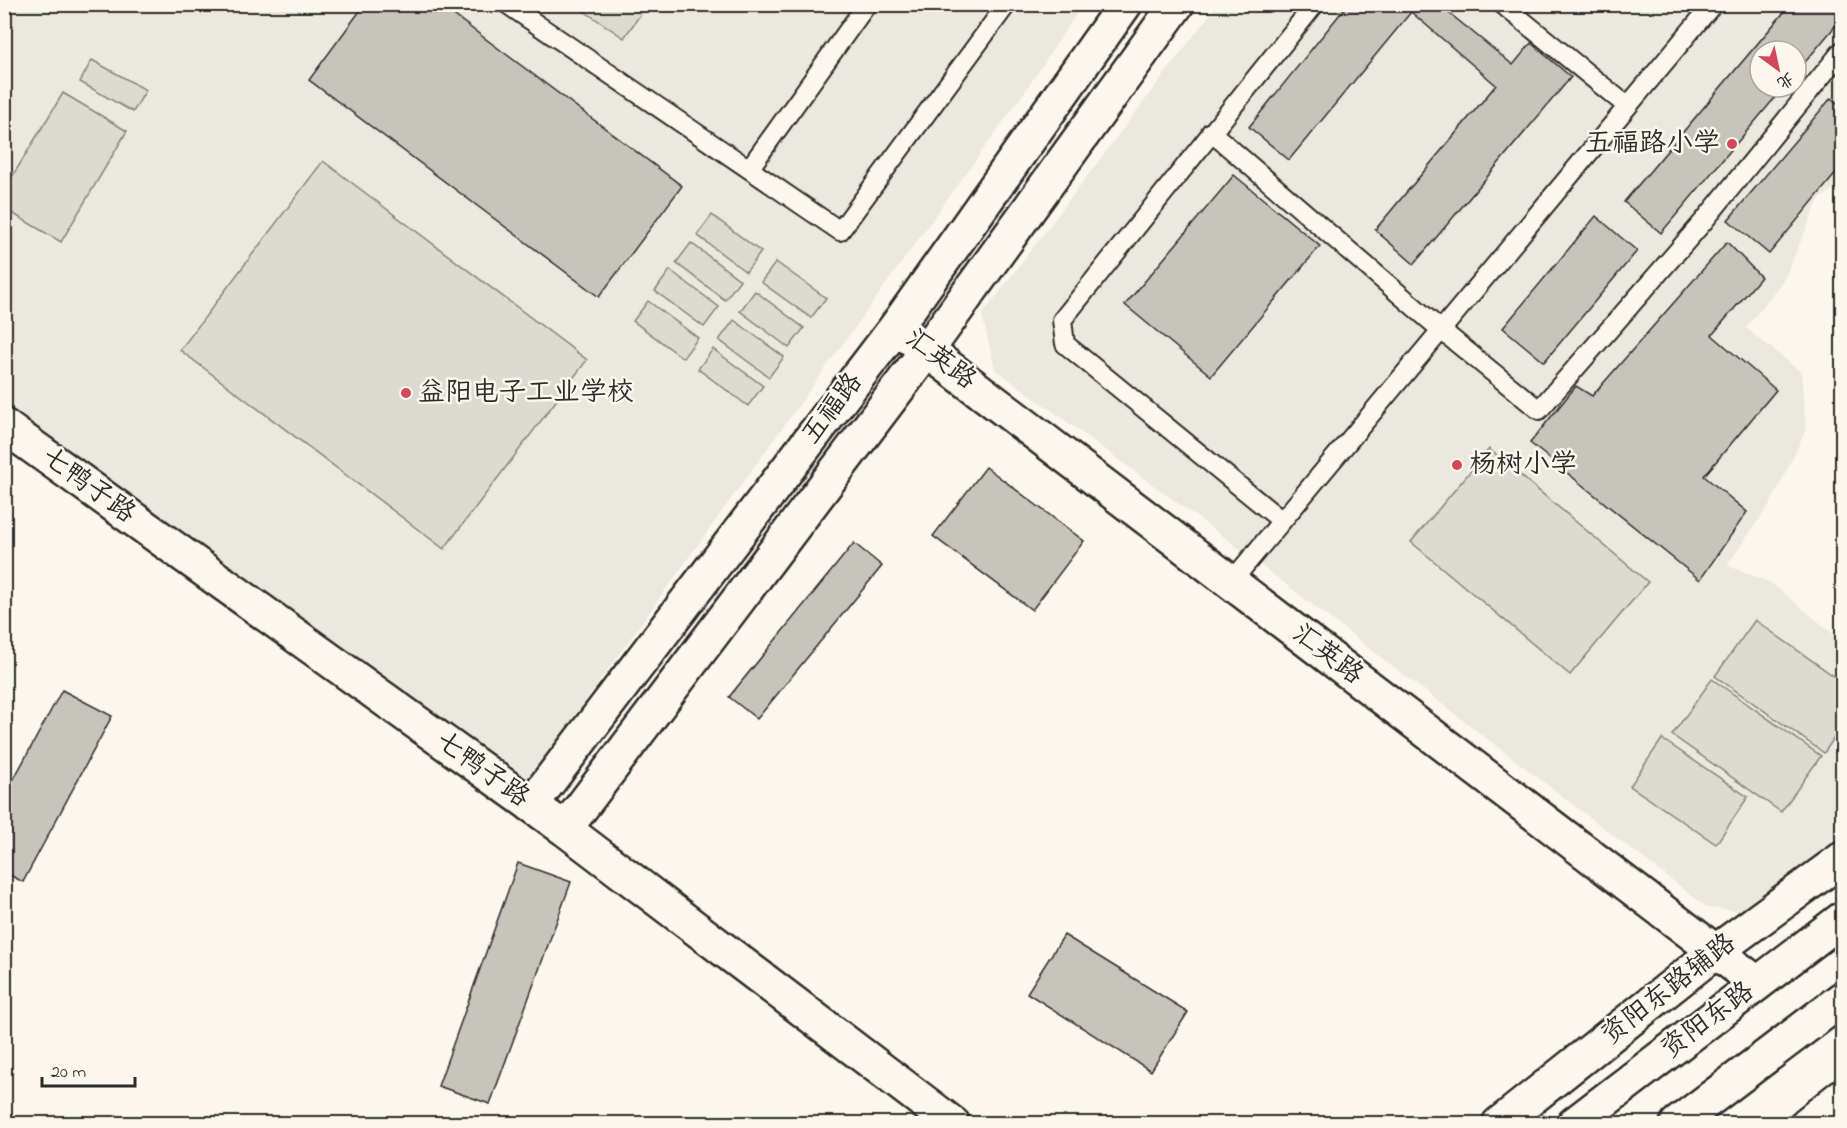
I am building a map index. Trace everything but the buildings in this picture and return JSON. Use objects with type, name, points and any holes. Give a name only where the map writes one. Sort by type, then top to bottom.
[{"type":"street","name":"五福路","points":[[531,805],[896,327],[1125,4]]},
{"type":"street","points":[[565,829],[928,350],[1177,4]]},
{"type":"street","name":"汇英路","points":[[896,327],[1757,983]]},
{"type":"street","name":"七鸭子路","points":[[4,426],[565,829],[953,1124]]},
{"type":"street","name":"资阳东路辅路","points":[[1499,1124],[1715,952],[1842,859]]},
{"type":"street","name":"资阳东路","points":[[1574,1124],[1842,919]]},
{"type":"street","points":[[1677,1124],[1842,999]]},
{"type":"street","points":[[1807,1124],[1842,1096]]},
{"type":"lane","points":[[507,4],[840,231],[1007,4]]},
{"type":"lane","points":[[748,169],[867,4]]},
{"type":"lane","points":[[1281,521],[1065,344],[1062,320],[1315,4]]},
{"type":"lane","points":[[1502,4],[1627,106]]},
{"type":"lane","points":[[1231,582],[1713,4]]},
{"type":"lane","points":[[1211,132],[1441,330],[1539,410],[1703,222],[1842,51]]},
{"type":"shaded area","points":[[644,4],[646,6],[624,38],[575,5]]},
{"type":"shaded area","name":"益阳电子工业学校","points":[[5,5],[1082,5],[1026,90],[529,779],[5,405]]},
{"type":"shaded area","name":"杨树小学","points":[[1217,5],[1842,5],[1842,182],[1819,200],[1784,279],[1746,328],[1801,372],[1806,430],[1772,501],[1727,565],[1771,583],[1842,641],[1842,836],[1752,912],[1708,908],[1228,540],[995,369],[982,315]]},
{"type":"shaded area","points":[[92,60],[146,90],[133,112],[80,82]]},
{"type":"shaded area","points":[[63,93],[127,131],[61,242],[5,209],[4,190]]},
{"type":"shaded area","points":[[323,161],[587,360],[444,549],[180,350]]},
{"type":"shaded area","points":[[712,215],[761,252],[746,272],[697,235]]},
{"type":"shaded area","points":[[691,243],[740,280],[725,300],[676,263]]},
{"type":"shaded area","points":[[776,262],[826,298],[811,318],[761,282]]},
{"type":"shaded area","points":[[670,270],[719,307],[704,327],[655,291]]},
{"type":"shaded area","points":[[755,291],[804,328],[789,348],[740,311]]},
{"type":"shaded area","points":[[648,301],[698,338],[683,358],[633,321]]},
{"type":"shaded area","points":[[734,320],[784,357],[769,377],[719,340]]},
{"type":"shaded area","points":[[713,349],[763,386],[748,406],[698,369]]},
{"type":"shaded area","points":[[1489,449],[1648,582],[1570,675],[1411,542]]},
{"type":"shaded area","points":[[1755,620],[1842,682],[1842,726],[1824,753],[1715,676]]},
{"type":"shaded area","points":[[1712,679],[1821,756],[1781,812],[1672,735]]},
{"type":"shaded area","points":[[1662,739],[1748,797],[1716,844],[1630,786]]},
{"type":"place","name":"五福路小学","points":[[1732,144]]},
{"type":"place","name":"益阳电子工业学校","points":[[406,393]]},
{"type":"place","name":"杨树小学","points":[[1457,465]]}]
